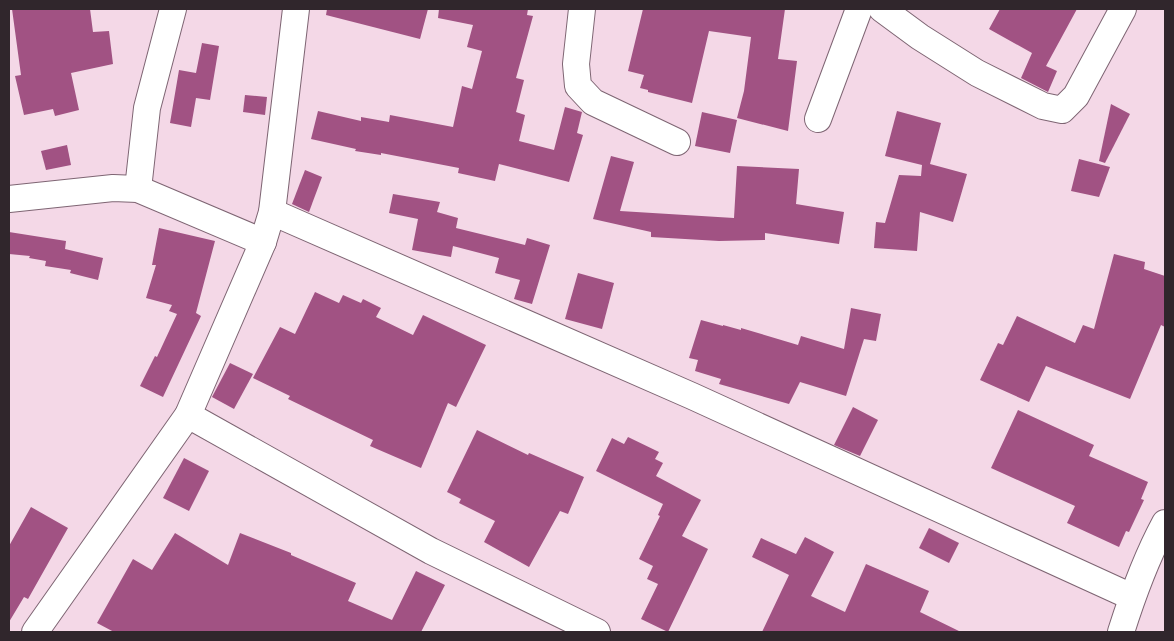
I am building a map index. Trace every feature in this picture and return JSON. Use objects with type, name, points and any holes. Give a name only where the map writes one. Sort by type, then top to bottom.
[{"type":"street","points":[[138,189],[147,108],[173,9]]},
{"type":"street","points":[[35,632],[188,415],[262,242],[272,212],[296,9]]},
{"type":"street","points":[[582,9],[576,64],[578,86],[594,102],[678,142]]},
{"type":"street","points":[[818,119],[859,9]]},
{"type":"street","points":[[882,9],[920,37],[977,73],[1043,106],[1062,110],[1076,96],[1123,9]]},
{"type":"street","points":[[9,199],[113,188],[138,189],[262,242]]},
{"type":"street","points":[[272,212],[692,396],[1132,597]]},
{"type":"street","points":[[188,415],[431,551],[597,632]]},
{"type":"street","points":[[1121,632],[1132,597],[1152,547],[1165,523]]},
{"type":"building","points":[[12,9],[90,9],[93,32],[109,31],[113,64],[71,73],[79,110],[55,116],[53,109],[24,115],[15,76],[21,75]]},
{"type":"building","points":[[327,9],[428,9],[420,39],[326,15]]},
{"type":"building","points":[[439,9],[528,9],[527,15],[533,16],[516,78],[524,80],[516,112],[525,115],[519,141],[554,150],[565,107],[582,112],[577,133],[583,135],[569,182],[499,164],[495,181],[458,173],[459,168],[381,153],[381,155],[355,151],[356,149],[311,139],[318,111],[361,121],[361,117],[389,122],[390,115],[453,127],[462,86],[472,89],[482,51],[467,47],[473,25],[438,18]]},
{"type":"building","points":[[643,9],[785,9],[778,59],[797,61],[788,131],[737,118],[744,91],[751,37],[709,31],[692,103],[648,92],[648,90],[640,88],[644,75],[628,71]]},
{"type":"building","points":[[1000,9],[1077,9],[1046,66],[1057,71],[1048,92],[1021,78],[1032,53],[989,29]]},
{"type":"building","points":[[202,43],[219,46],[210,100],[196,98],[191,127],[170,123],[179,70],[196,73]]},
{"type":"building","points":[[245,95],[267,97],[265,115],[243,112]]},
{"type":"building","points":[[1111,104],[1130,114],[1105,163],[1099,161]]},
{"type":"building","points":[[897,111],[941,123],[930,164],[967,174],[953,222],[920,212],[917,251],[874,248],[876,222],[885,223],[899,175],[921,176],[922,165],[885,156]]},
{"type":"building","points":[[702,112],[737,120],[730,153],[695,146]]},
{"type":"building","points":[[67,145],[71,165],[46,170],[41,151]]},
{"type":"building","points":[[611,156],[634,162],[620,211],[734,218],[737,166],[799,169],[796,204],[844,212],[839,244],[765,233],[765,240],[719,241],[651,237],[651,232],[593,219]]},
{"type":"building","points":[[1079,159],[1110,167],[1099,197],[1071,191]]},
{"type":"building","points":[[305,170],[322,177],[309,212],[292,204]]},
{"type":"building","points":[[393,194],[440,202],[437,212],[458,218],[456,228],[525,245],[527,238],[550,245],[532,304],[514,299],[520,280],[495,273],[499,258],[453,246],[451,257],[412,250],[418,219],[389,213]]},
{"type":"building","points":[[159,228],[215,241],[196,313],[201,316],[163,397],[140,386],[155,356],[157,357],[177,314],[169,311],[172,305],[146,298],[156,265],[152,265]]},
{"type":"building","points":[[9,232],[66,241],[65,249],[103,258],[98,280],[70,273],[71,270],[45,266],[46,261],[29,258],[30,256],[9,254]]},
{"type":"building","points":[[1114,254],[1145,262],[1144,269],[1165,276],[1165,327],[1161,325],[1130,399],[1046,366],[1029,402],[980,380],[998,343],[1003,345],[1017,316],[1075,343],[1083,325],[1094,329]]},
{"type":"building","points":[[578,273],[614,283],[602,329],[565,319]]},
{"type":"building","points":[[315,292],[339,303],[343,295],[361,303],[363,299],[381,308],[376,317],[413,335],[423,315],[486,345],[456,407],[448,403],[421,468],[370,446],[373,440],[288,399],[290,396],[253,378],[280,327],[295,334]]},
{"type":"building","points":[[851,308],[881,314],[876,341],[864,339],[846,396],[800,382],[789,404],[719,384],[721,379],[695,371],[698,360],[689,358],[701,320],[741,330],[741,328],[798,345],[801,336],[844,349]]},
{"type":"building","points":[[230,363],[253,374],[234,409],[212,397]]},
{"type":"building","points":[[853,407],[878,420],[860,456],[834,445]]},
{"type":"building","points":[[1018,410],[1094,445],[1089,456],[1148,482],[1141,499],[1144,500],[1129,532],[1126,531],[1119,547],[1067,523],[1075,506],[991,468]]},
{"type":"building","points":[[477,430],[528,455],[529,453],[584,477],[568,514],[560,511],[529,567],[484,542],[495,521],[459,503],[461,499],[447,492]]},
{"type":"building","points":[[628,437],[659,452],[655,459],[663,463],[656,476],[701,500],[682,536],[708,549],[668,632],[641,619],[658,584],[647,579],[653,566],[639,559],[660,516],[658,515],[663,504],[596,471],[612,438],[624,444]]},
{"type":"building","points":[[184,458],[209,471],[189,511],[163,498]]},
{"type":"building","points":[[31,507],[68,528],[28,599],[24,597],[9,622],[9,546]]},
{"type":"building","points":[[929,528],[959,543],[949,563],[919,548]]},
{"type":"building","points":[[175,533],[228,565],[240,533],[291,553],[291,555],[356,583],[348,601],[392,620],[416,571],[445,585],[421,632],[114,632],[97,623],[133,559],[152,570]]},
{"type":"building","points":[[805,537],[834,552],[811,596],[845,612],[866,564],[929,591],[920,612],[961,632],[762,632],[789,575],[752,557],[761,538],[796,554]]}]
